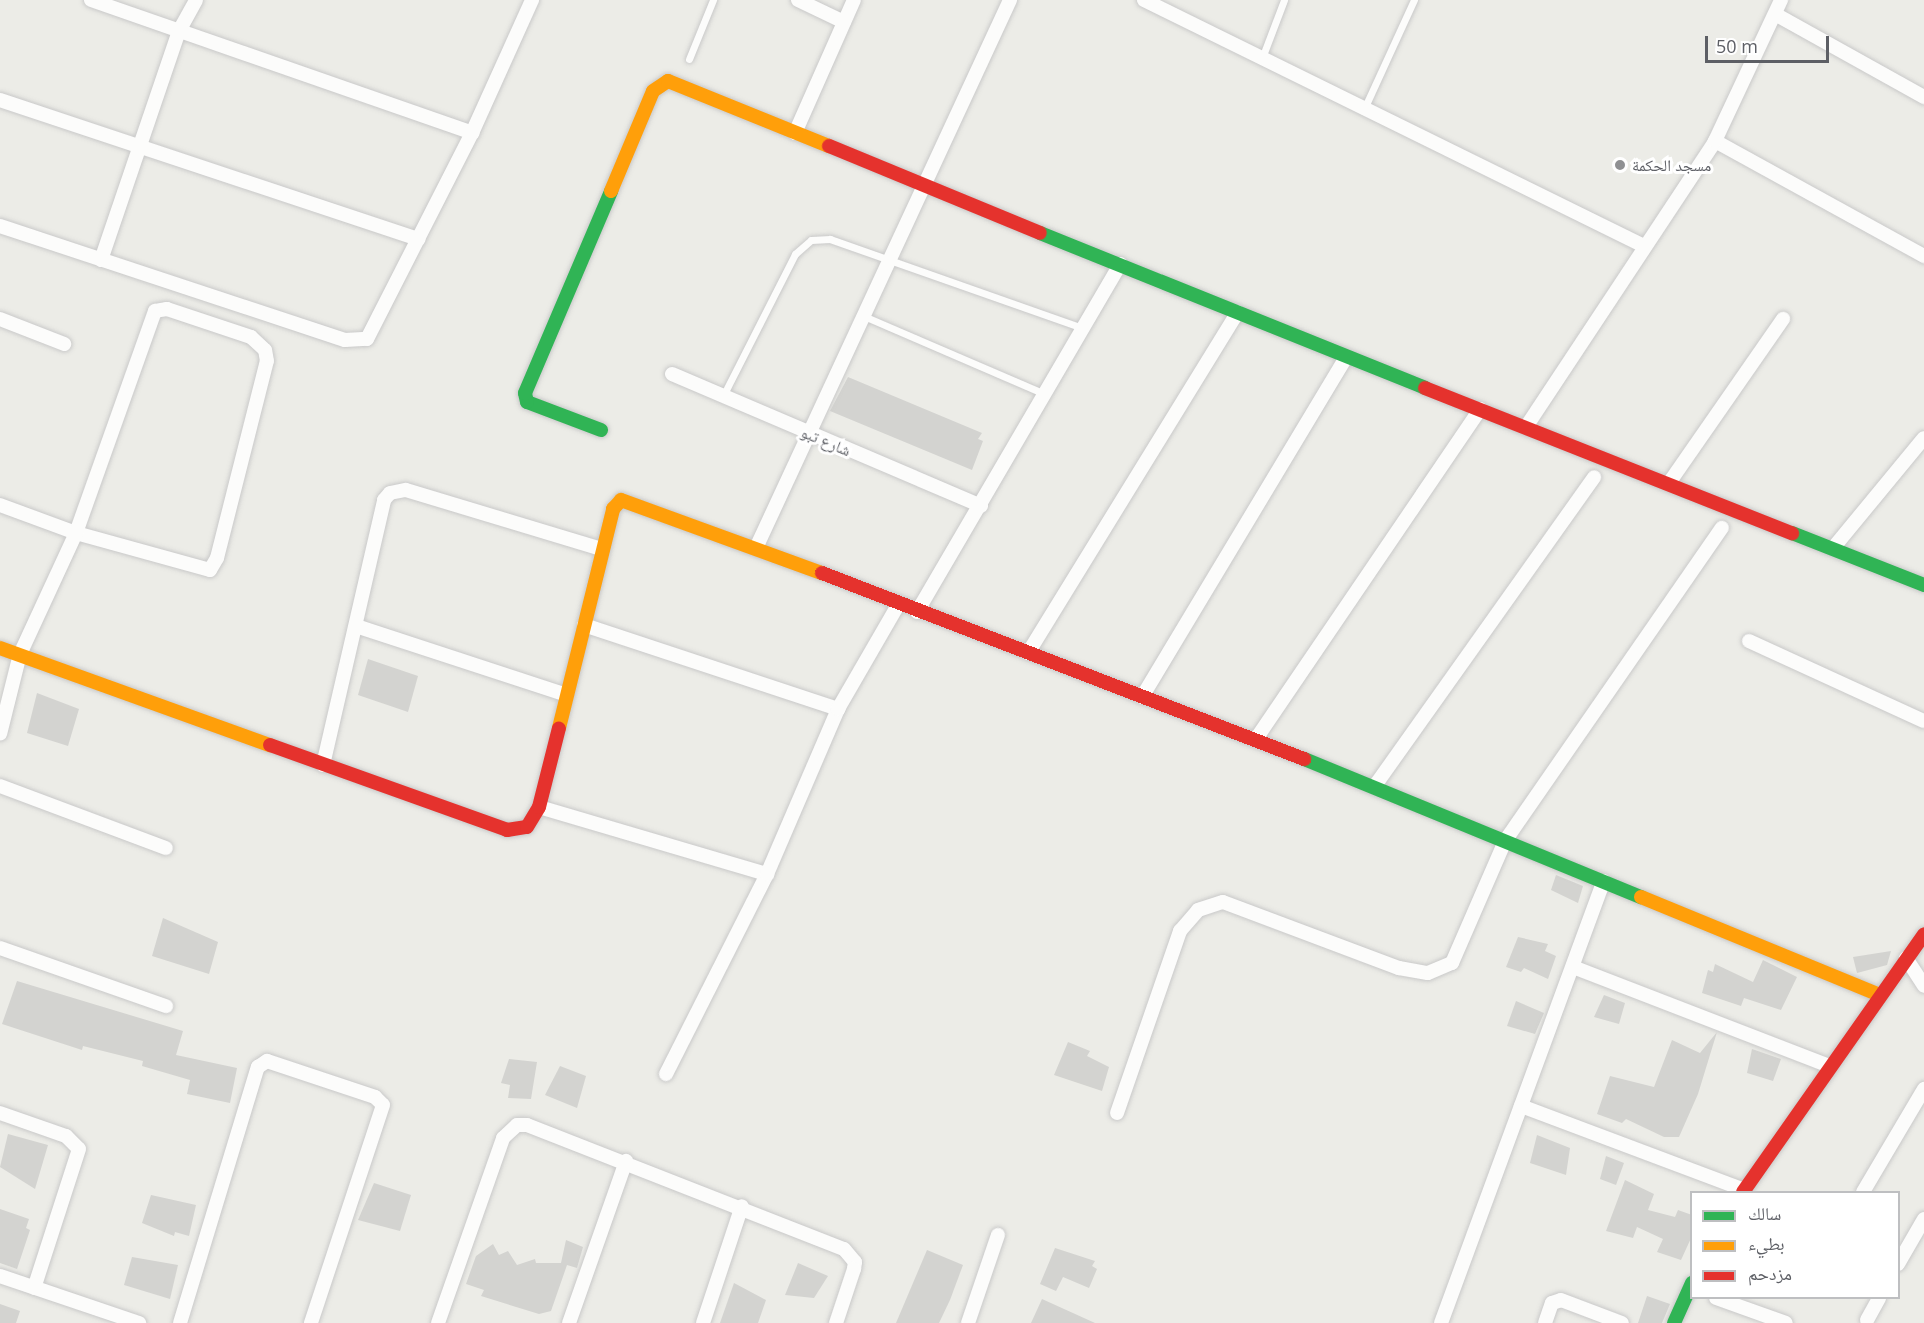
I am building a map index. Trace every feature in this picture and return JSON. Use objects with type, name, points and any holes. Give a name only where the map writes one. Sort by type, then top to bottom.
[{"type":"street","points":[[91,0],[472,133]]},
{"type":"street","points":[[101,260],[179,31],[196,0]]},
{"type":"street","points":[[0,226],[357,343],[373,330],[472,133],[532,0]]},
{"type":"street","points":[[798,0],[844,22]]},
{"type":"street","points":[[795,133],[854,0]]},
{"type":"street","points":[[756,548],[866,317],[1010,0]]},
{"type":"street","points":[[1144,0],[1642,245]]},
{"type":"street","points":[[1526,427],[1642,245],[1715,141],[1780,0]]},
{"type":"street","points":[[1775,14],[1924,97]]},
{"type":"street","points":[[601,430],[527,402],[525,393],[652,91],[659,84],[676,82],[924,187],[1120,264],[1346,357],[1834,547],[1924,585]]},
{"type":"street","points":[[0,100],[418,239]]},
{"type":"street","points":[[1715,141],[1924,256]]},
{"type":"street","points":[[917,612],[981,506],[1120,264]]},
{"type":"street","points":[[0,505],[76,533],[203,571],[215,565],[267,361],[259,342],[167,309],[155,311],[76,533],[20,654],[0,734]]},
{"type":"street","points":[[1028,653],[1238,312]]},
{"type":"street","points":[[0,319],[64,344]]},
{"type":"street","points":[[1669,483],[1784,319]]},
{"type":"street","points":[[1142,697],[1346,357]]},
{"type":"street","name":"شارع تبو","points":[[672,374],[724,394],[811,435],[981,506]]},
{"type":"street","points":[[1256,739],[1480,409]]},
{"type":"street","points":[[1834,547],[1924,438]]},
{"type":"street","points":[[1374,787],[1594,477]]},
{"type":"street","points":[[323,765],[384,500],[398,489],[602,549]]},
{"type":"street","points":[[0,648],[507,830],[527,827],[539,807],[564,694],[584,625],[602,549],[613,509],[621,500],[756,548],[898,605],[1256,739],[1880,995]]},
{"type":"street","points":[[1117,1113],[1180,931],[1198,910],[1223,902],[1399,968],[1428,973],[1452,963],[1505,841],[1722,528]]},
{"type":"street","points":[[666,1074],[767,874],[838,709],[898,605]]},
{"type":"street","points":[[584,625],[838,709]]},
{"type":"street","points":[[356,626],[564,694]]},
{"type":"street","points":[[1749,641],[1924,721]]},
{"type":"street","points":[[0,786],[166,848]]},
{"type":"street","points":[[539,807],[767,874]]},
{"type":"street","points":[[1441,1323],[1604,881]]},
{"type":"street","points":[[1521,1106],[1744,1191],[1829,1066],[1924,934]]},
{"type":"street","points":[[0,948],[166,1006]]},
{"type":"street","points":[[1906,958],[1924,986]]},
{"type":"street","points":[[1573,967],[1829,1066]]},
{"type":"street","points":[[180,1323],[258,1067],[267,1061],[375,1097],[383,1105],[311,1323]]},
{"type":"street","points":[[1864,1191],[1924,1089]]},
{"type":"street","points":[[0,1113],[66,1136],[79,1149],[34,1288]]},
{"type":"street","points":[[438,1323],[509,1131],[526,1125],[742,1206],[851,1255],[854,1269],[836,1323]]},
{"type":"street","points":[[569,1323],[626,1161]]},
{"type":"street","points":[[703,1323],[742,1206]]},
{"type":"street","points":[[1900,1262],[1924,1220]]},
{"type":"street","points":[[968,1323],[998,1235]]},
{"type":"street","points":[[0,1276],[137,1323]]},
{"type":"street","points":[[1674,1323],[1690,1288]]},
{"type":"street","points":[[1718,1299],[1768,1320],[1786,1323]]},
{"type":"street","points":[[1867,1320],[1878,1299]]},
{"type":"street","points":[[1545,1323],[1552,1303],[1562,1300],[1622,1323]]},
{"type":"lane","points":[[689,59],[713,0]]},
{"type":"lane","points":[[1262,58],[1284,0]]},
{"type":"lane","points":[[1364,108],[1414,0]]},
{"type":"lane","points":[[724,394],[795,254],[811,240],[830,239],[1083,328]]},
{"type":"lane","points":[[866,317],[1045,394]]},
{"type":"building","points":[[848,377],[982,433],[978,439],[983,441],[972,470],[830,411]]},
{"type":"building","points":[[368,659],[418,676],[408,712],[358,695]]},
{"type":"building","points":[[37,693],[79,709],[68,746],[27,733]]},
{"type":"building","points":[[1556,875],[1583,886],[1578,903],[1551,890]]},
{"type":"building","points":[[163,918],[218,942],[209,974],[152,956]]},
{"type":"building","points":[[1518,937],[1548,944],[1545,951],[1556,956],[1548,979],[1524,968],[1521,972],[1506,967]]},
{"type":"building","points":[[1891,951],[1887,965],[1857,973],[1853,957]]},
{"type":"building","points":[[1763,960],[1797,977],[1781,1010],[1744,998],[1741,1006],[1702,993],[1708,970],[1713,972],[1715,964],[1753,982]]},
{"type":"building","points":[[17,981],[183,1031],[176,1055],[237,1068],[230,1103],[187,1094],[190,1080],[142,1066],[143,1061],[83,1046],[82,1050],[2,1024]]},
{"type":"building","points":[[1604,995],[1625,1003],[1619,1024],[1594,1017]]},
{"type":"building","points":[[1516,1001],[1544,1013],[1535,1034],[1507,1026]]},
{"type":"building","points":[[1717,1032],[1698,1094],[1679,1137],[1664,1137],[1626,1119],[1622,1123],[1597,1114],[1610,1076],[1654,1087],[1672,1040],[1700,1053]]},
{"type":"building","points":[[1068,1042],[1090,1051],[1087,1056],[1109,1067],[1102,1091],[1054,1075]]},
{"type":"building","points":[[1752,1049],[1781,1059],[1773,1081],[1747,1073]]},
{"type":"building","points":[[509,1059],[537,1062],[531,1099],[508,1098],[510,1085],[501,1083]]},
{"type":"building","points":[[560,1066],[586,1076],[577,1108],[545,1095]]},
{"type":"building","points":[[8,1134],[48,1145],[35,1189],[0,1167]]},
{"type":"building","points":[[1537,1135],[1570,1148],[1566,1175],[1530,1163]]},
{"type":"building","points":[[1606,1156],[1624,1163],[1616,1185],[1600,1179]]},
{"type":"building","points":[[1625,1180],[1654,1194],[1648,1210],[1675,1217],[1678,1210],[1690,1214],[1690,1240],[1681,1260],[1657,1252],[1663,1239],[1637,1227],[1633,1238],[1606,1231]]},
{"type":"building","points":[[374,1183],[411,1195],[400,1231],[358,1220]]},
{"type":"building","points":[[151,1195],[196,1205],[189,1236],[175,1232],[174,1236],[142,1223]]},
{"type":"building","points":[[0,1209],[29,1219],[26,1228],[30,1230],[17,1269],[0,1263]]},
{"type":"building","points":[[566,1240],[583,1247],[577,1268],[567,1265],[551,1311],[539,1314],[481,1296],[484,1290],[466,1284],[476,1256],[493,1244],[499,1255],[508,1251],[517,1265],[535,1259],[536,1263],[561,1263]]},
{"type":"building","points":[[1055,1248],[1095,1261],[1092,1266],[1097,1269],[1089,1288],[1063,1277],[1056,1291],[1040,1284]]},
{"type":"building","points":[[927,1250],[963,1265],[950,1300],[939,1323],[896,1323]]},
{"type":"building","points":[[132,1257],[178,1265],[170,1299],[124,1285]]},
{"type":"building","points":[[798,1263],[828,1276],[814,1298],[785,1295]]},
{"type":"building","points":[[734,1283],[766,1300],[758,1323],[720,1323]]},
{"type":"building","points":[[1647,1296],[1670,1304],[1662,1323],[1638,1323]]},
{"type":"building","points":[[1042,1299],[1095,1323],[1031,1323]]},
{"type":"building","points":[[0,1304],[20,1311],[16,1323],[0,1323]]},
{"type":"traffic: fast","points":[[601,430],[527,402],[525,393],[611,191]]},
{"type":"traffic: fast","points":[[1040,233],[1425,388]]},
{"type":"traffic: fast","points":[[1792,533],[1924,585]]},
{"type":"traffic: fast","points":[[1304,759],[1641,897]]},
{"type":"traffic: fast","points":[[1674,1323],[1690,1287]]},
{"type":"traffic: slow","points":[[611,191],[653,91],[668,81],[829,146]]},
{"type":"traffic: slow","points":[[559,728],[613,509],[621,500],[822,573]]},
{"type":"traffic: slow","points":[[0,648],[270,745]]},
{"type":"traffic: slow","points":[[1641,897],[1880,995]]},
{"type":"traffic: jam","points":[[829,146],[1040,233]]},
{"type":"traffic: jam","points":[[1425,388],[1792,533]]},
{"type":"traffic: jam","points":[[822,573],[1304,759]]},
{"type":"traffic: jam","points":[[270,745],[507,830],[527,827],[539,807],[559,728]]},
{"type":"traffic: jam","points":[[1744,1191],[1924,934]]},
{"type":"place","name":"مسجد الحكمة","points":[[1620,165]]}]
